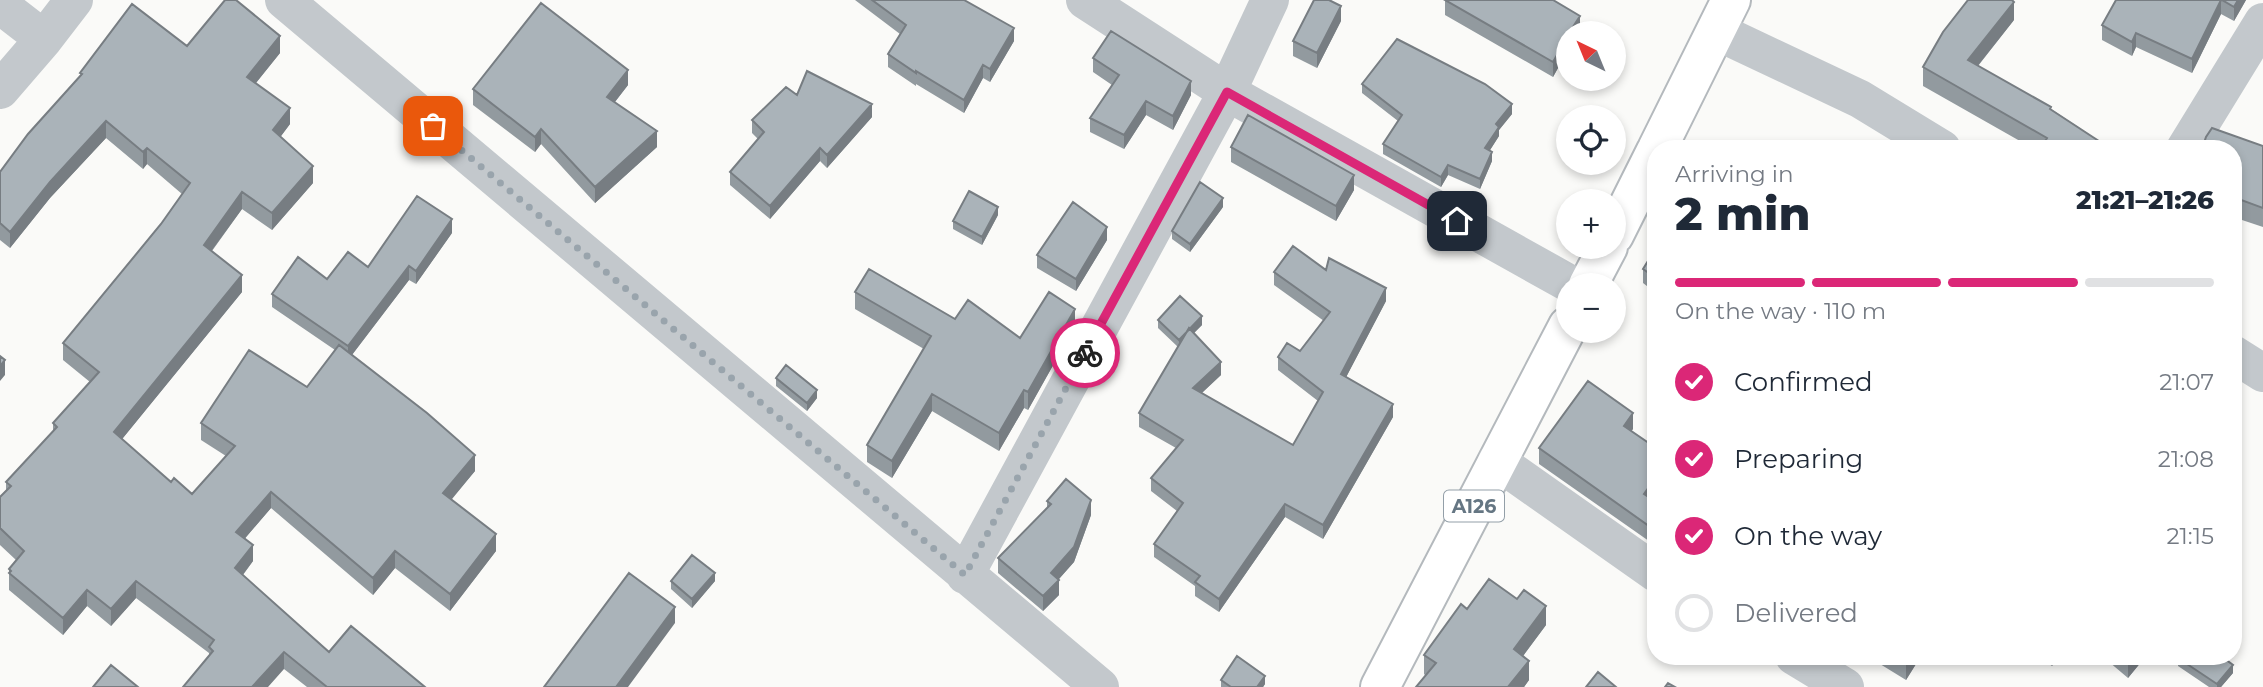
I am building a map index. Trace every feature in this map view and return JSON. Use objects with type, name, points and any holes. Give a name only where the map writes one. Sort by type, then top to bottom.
[{"type":"highway","points":[[1661,140],[1724,15]]},
{"type":"highway","points":[[1626,211],[1647,168]]},
{"type":"highway","name":"A126","points":[[1380,687],[1559,343]]},
{"type":"street","points":[[0,90],[74,0]]},
{"type":"street","points":[[284,0],[1100,687]]},
{"type":"street","points":[[1085,0],[1227,92],[1556,276]]},
{"type":"street","points":[[965,575],[1227,92],[1270,0]]},
{"type":"street","points":[[0,5],[44,39]]},
{"type":"street","points":[[1724,15],[1927,140]]},
{"type":"street","points":[[2191,140],[2263,22]]},
{"type":"street","points":[[2242,360],[2263,373]]},
{"type":"street","points":[[1497,461],[1647,567]]},
{"type":"street","points":[[1809,665],[1845,687]]},
{"type":"building","points":[[225,0],[236,0],[280,36],[247,77],[290,108],[273,130],[313,166],[272,213],[242,192],[204,245],[242,275],[114,432],[171,482],[174,478],[192,494],[235,446],[201,423],[249,350],[307,387],[339,345],[427,413],[475,455],[443,493],[496,534],[450,594],[395,551],[373,578],[271,492],[236,532],[253,545],[235,568],[329,652],[351,626],[425,687],[327,687],[284,652],[252,687],[183,687],[213,651],[209,647],[214,640],[136,581],[111,609],[87,590],[63,618],[9,573],[9,569],[24,551],[0,528],[0,497],[11,486],[6,482],[57,427],[53,423],[99,372],[63,343],[161,224],[190,183],[147,148],[143,152],[106,121],[50,182],[10,232],[0,223],[0,172],[28,134],[82,74],[80,73],[132,4],[187,46]]},
{"type":"building","points":[[872,0],[964,0],[1014,28],[990,69],[983,65],[964,100],[888,54],[906,25]]},
{"type":"building","points":[[1314,0],[1329,0],[1341,6],[1317,53],[1293,41]]},
{"type":"building","points":[[1445,0],[1553,0],[1580,16],[1577,21],[1556,21],[1556,57],[1553,62]]},
{"type":"building","points":[[1968,0],[2012,0],[2014,2],[1968,60],[2051,107],[2050,109],[2097,140],[2046,140],[2047,138],[1923,67],[1943,32]]},
{"type":"building","points":[[2116,0],[2221,0],[2192,59],[2136,33],[2132,42],[2102,25]]},
{"type":"building","points":[[2222,0],[2238,0],[2234,7]]},
{"type":"building","points":[[541,3],[628,70],[607,97],[657,131],[595,187],[541,129],[535,137],[473,89]]},
{"type":"building","points":[[1111,31],[1191,81],[1173,116],[1146,101],[1124,135],[1090,118],[1119,75],[1093,58]]},
{"type":"building","points":[[1397,39],[1485,84],[1512,104],[1496,124],[1499,127],[1485,148],[1492,152],[1480,179],[1448,165],[1441,177],[1383,144],[1402,115],[1362,84]]},
{"type":"building","points":[[807,71],[872,104],[827,155],[820,148],[770,206],[730,172],[764,132],[752,120],[786,87],[797,95]]},
{"type":"building","points":[[1248,115],[1354,175],[1336,206],[1231,147]]},
{"type":"building","points":[[2212,128],[2263,146],[2263,208],[2242,200],[2242,140],[2205,140]]},
{"type":"building","points":[[1200,182],[1223,198],[1190,244],[1172,231]]},
{"type":"building","points":[[969,191],[998,207],[982,237],[953,221]]},
{"type":"building","points":[[417,196],[452,219],[416,271],[409,266],[348,346],[272,294],[298,257],[327,279],[348,252],[368,267]]},
{"type":"building","points":[[1073,202],[1107,227],[1076,279],[1037,255]]},
{"type":"building","points":[[1293,246],[1326,270],[1329,258],[1386,288],[1341,374],[1393,404],[1323,525],[1285,504],[1219,599],[1195,582],[1200,576],[1154,544],[1183,503],[1151,478],[1183,440],[1139,413],[1189,328],[1221,362],[1193,388],[1293,445],[1323,392],[1278,357],[1287,343],[1300,351],[1330,312],[1274,272]]},
{"type":"building","points":[[869,269],[955,319],[968,300],[1020,338],[1049,292],[1075,309],[1028,392],[1024,390],[999,433],[932,394],[892,461],[867,445],[931,336],[855,292]]},
{"type":"building","points":[[1180,296],[1202,316],[1179,340],[1158,320]]},
{"type":"building","points":[[786,365],[817,390],[807,403],[776,378]]},
{"type":"building","points":[[1588,381],[1633,413],[1624,426],[1647,442],[1647,490],[1644,494],[1647,496],[1647,525],[1539,448]]},
{"type":"building","points":[[1066,479],[1091,500],[1074,547],[1051,573],[1059,580],[1043,596],[998,558],[1051,504],[1047,501]]},
{"type":"building","points":[[692,555],[715,573],[692,599],[671,581]]},
{"type":"building","points":[[629,573],[675,607],[616,687],[544,687]]},
{"type":"building","points":[[1489,579],[1517,599],[1524,590],[1546,606],[1514,649],[1529,661],[1508,687],[1416,687],[1436,663],[1424,655],[1461,604],[1467,609]]},
{"type":"building","points":[[1237,656],[1265,676],[1257,687],[1231,687],[1221,680]]},
{"type":"building","points":[[111,665],[138,687],[93,687]]},
{"type":"building","points":[[2188,665],[2233,665],[2217,684]]},
{"type":"building","points":[[1598,672],[1616,687],[1586,687]]},
{"type":"way so far","points":[[433,126],[965,575],[1085,353]]},
{"type":"route","points":[[1085,353],[1227,92],[1457,221]]}]
